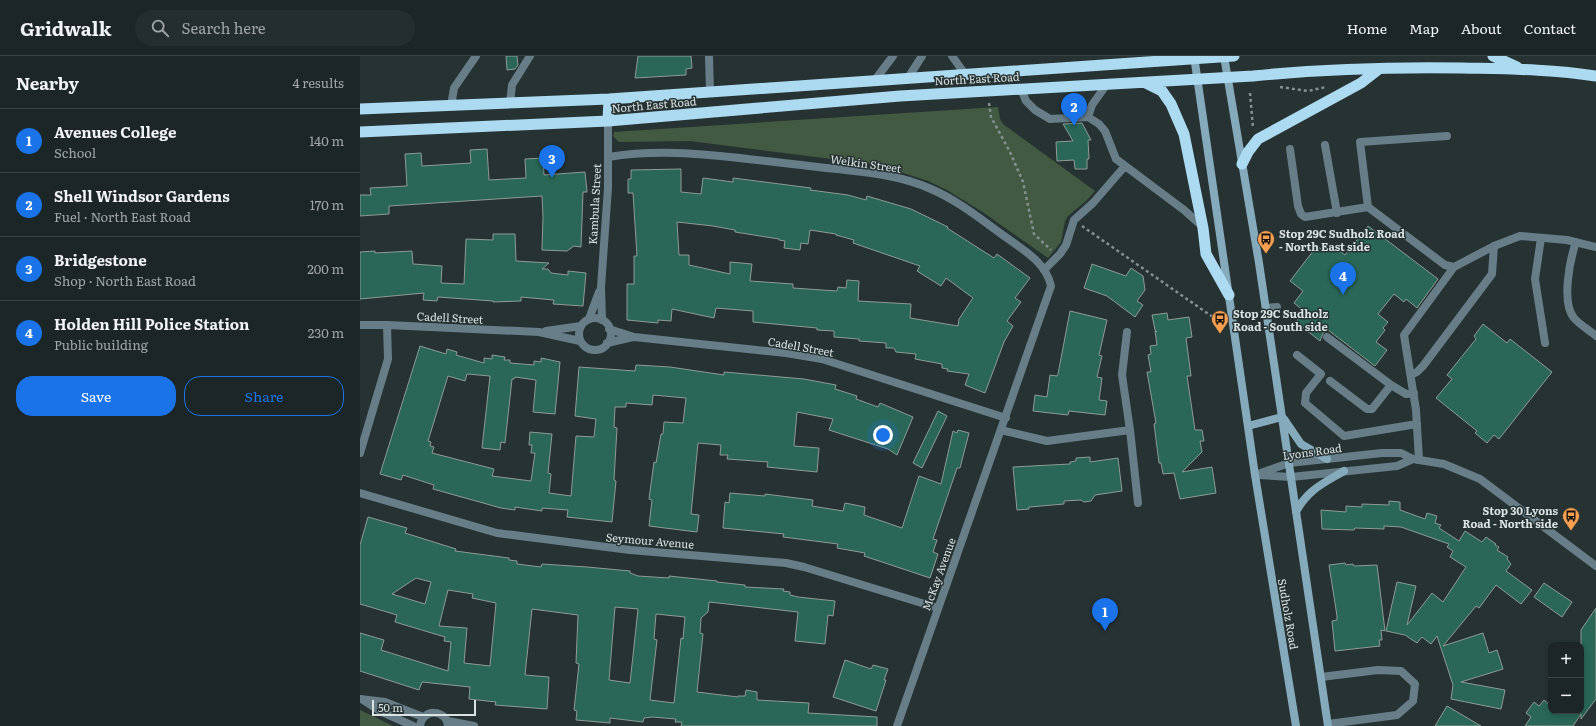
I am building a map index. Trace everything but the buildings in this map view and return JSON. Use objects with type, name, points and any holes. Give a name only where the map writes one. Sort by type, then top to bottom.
[{"type":"highway","points":[[1097,66],[1118,56]]},
{"type":"highway","name":"North East Road","points":[[360,109],[609,99],[1097,66],[1194,57],[1228,56]]},
{"type":"highway","points":[[1493,56],[1522,69]]},
{"type":"highway","name":"North East Road","points":[[360,132],[608,121],[900,96],[1197,79],[1302,71],[1379,69],[1522,69],[1574,72],[1596,76]]},
{"type":"highway","points":[[1242,164],[1248,152],[1258,139],[1361,83],[1379,69]]},
{"type":"highway","points":[[1140,82],[1152,85],[1162,91],[1171,104],[1184,134],[1203,228],[1206,254],[1229,295]]},
{"type":"highway","points":[[608,121],[609,99]]},
{"type":"main road","name":"Sudholz Road","points":[[1228,56],[1228,77],[1266,308],[1328,725]]},
{"type":"main road","name":"Sudholz Road","points":[[1194,57],[1254,475],[1296,726]]},
{"type":"main road","points":[[1248,426],[1282,417],[1301,444],[1327,459]]},
{"type":"main road","points":[[1296,513],[1302,501],[1310,492],[1344,471]]},
{"type":"street","points":[[451,106],[454,88],[476,56]]},
{"type":"street","points":[[510,103],[512,85],[530,56]]},
{"type":"street","points":[[709,56],[710,91]]},
{"type":"street","points":[[875,80],[893,56]]},
{"type":"street","points":[[908,78],[922,56]]},
{"type":"street","points":[[952,56],[965,74]]},
{"type":"street","points":[[1088,117],[1092,105],[1107,84]]},
{"type":"street","points":[[1021,89],[1026,101],[1035,110],[1050,119],[1088,117],[1099,124],[1105,131],[1116,159],[1184,210],[1203,228]]},
{"type":"street","name":"Kambula Street","points":[[602,320],[600,287],[608,188],[608,121]]},
{"type":"street","points":[[1446,136],[1360,142],[1368,207],[1445,265],[1454,267]]},
{"type":"street","points":[[1325,145],[1337,213]]},
{"type":"street","points":[[1290,149],[1298,206],[1300,214],[1304,217],[1310,218],[1368,207]]},
{"type":"street","name":"Welkin Street","points":[[608,157],[634,153],[687,152],[892,176],[931,189],[960,205],[1034,258],[1044,270],[1051,286],[1001,430]]},
{"type":"street","points":[[1044,270],[1060,254],[1066,245],[1074,220],[1093,203],[1125,166]]},
{"type":"street","points":[[1416,460],[1417,424],[1414,393],[1404,335],[1454,267],[1494,246],[1520,236],[1576,242],[1596,247]]},
{"type":"street","points":[[1541,238],[1535,279],[1544,343]]},
{"type":"street","points":[[1576,242],[1572,255],[1568,280],[1569,303],[1573,318],[1596,336]]},
{"type":"street","points":[[1411,374],[1418,372],[1423,366],[1492,274],[1494,246]]},
{"type":"street","name":"Kambula Street","points":[[589,319],[600,287]]},
{"type":"street","points":[[1266,308],[1277,307]]},
{"type":"street","points":[[589,319],[602,320],[609,329],[610,334],[607,344],[598,349],[593,350],[588,348],[580,341],[579,332],[581,326],[589,319]]},
{"type":"street","name":"Cadell Street","points":[[360,325],[539,332],[580,341]]},
{"type":"street","points":[[360,454],[388,360],[387,325]]},
{"type":"street","name":"Cadell Street","points":[[539,332],[581,326]]},
{"type":"street","name":"Cadell Street","points":[[609,329],[634,337],[786,353],[822,359],[1006,418]]},
{"type":"street","points":[[1127,332],[1122,375],[1138,503]]},
{"type":"street","name":"Cadell Street","points":[[607,344],[634,337]]},
{"type":"street","points":[[1327,337],[1392,385],[1406,394],[1414,393]]},
{"type":"street","points":[[1297,355],[1321,374],[1306,393],[1304,403],[1344,436],[1417,424]]},
{"type":"street","points":[[1330,382],[1368,409],[1372,409],[1392,385]]},
{"type":"street","points":[[1001,430],[1047,441],[1130,430]]},
{"type":"street","name":"McKay Avenue","points":[[897,726],[1001,430]]},
{"type":"street","name":"Lyons Road","points":[[1254,475],[1289,463],[1392,452],[1402,453],[1416,460],[1444,464],[1480,479],[1596,566]]},
{"type":"street","name":"Lyons Road","points":[[1254,475],[1291,477],[1397,466],[1416,460]]},
{"type":"street","name":"Seymour Avenue","points":[[360,493],[497,534],[630,550],[786,563],[804,567],[938,608]]},
{"type":"street","points":[[1321,677],[1378,670],[1401,671],[1415,684],[1413,701],[1397,715],[1328,725]]},
{"type":"street","points":[[361,699],[385,702],[423,717]]},
{"type":"street","points":[[361,699],[380,711],[413,726]]},
{"type":"street","points":[[420,726],[423,717],[429,713],[436,712],[443,715],[448,724],[474,726]]},
{"type":"path","points":[[988,91],[990,112],[1023,182],[1032,230],[1034,234],[1053,252]]},
{"type":"path","points":[[1250,93],[1255,133]]},
{"type":"path","points":[[1074,220],[1220,322]]},
{"type":"green space","points":[[998,107],[1000,119],[1003,124],[1095,191],[1068,216],[1065,221],[1061,242],[1048,258],[984,213],[947,190],[928,181],[879,165],[690,141],[619,142],[613,136],[614,132]]},
{"type":"green space","points":[[360,710],[393,726],[360,726]]},
{"type":"place","name":"Shell Windsor Gardens","points":[[1074,126]]},
{"type":"place","name":"Bridgestone","points":[[552,178]]},
{"type":"place","name":"Stop 29C Sudholz Road - North East side","points":[[1266,254]]},
{"type":"place","name":"Holden Hill Police Station","points":[[1343,295]]},
{"type":"place","name":"Stop 29C Sudholz Road - South side","points":[[1220,334]]},
{"type":"place","name":"Stop 30 Lyons Road - North side","points":[[1571,531]]},
{"type":"place","name":"Avenues College","points":[[1105,631]]}]
